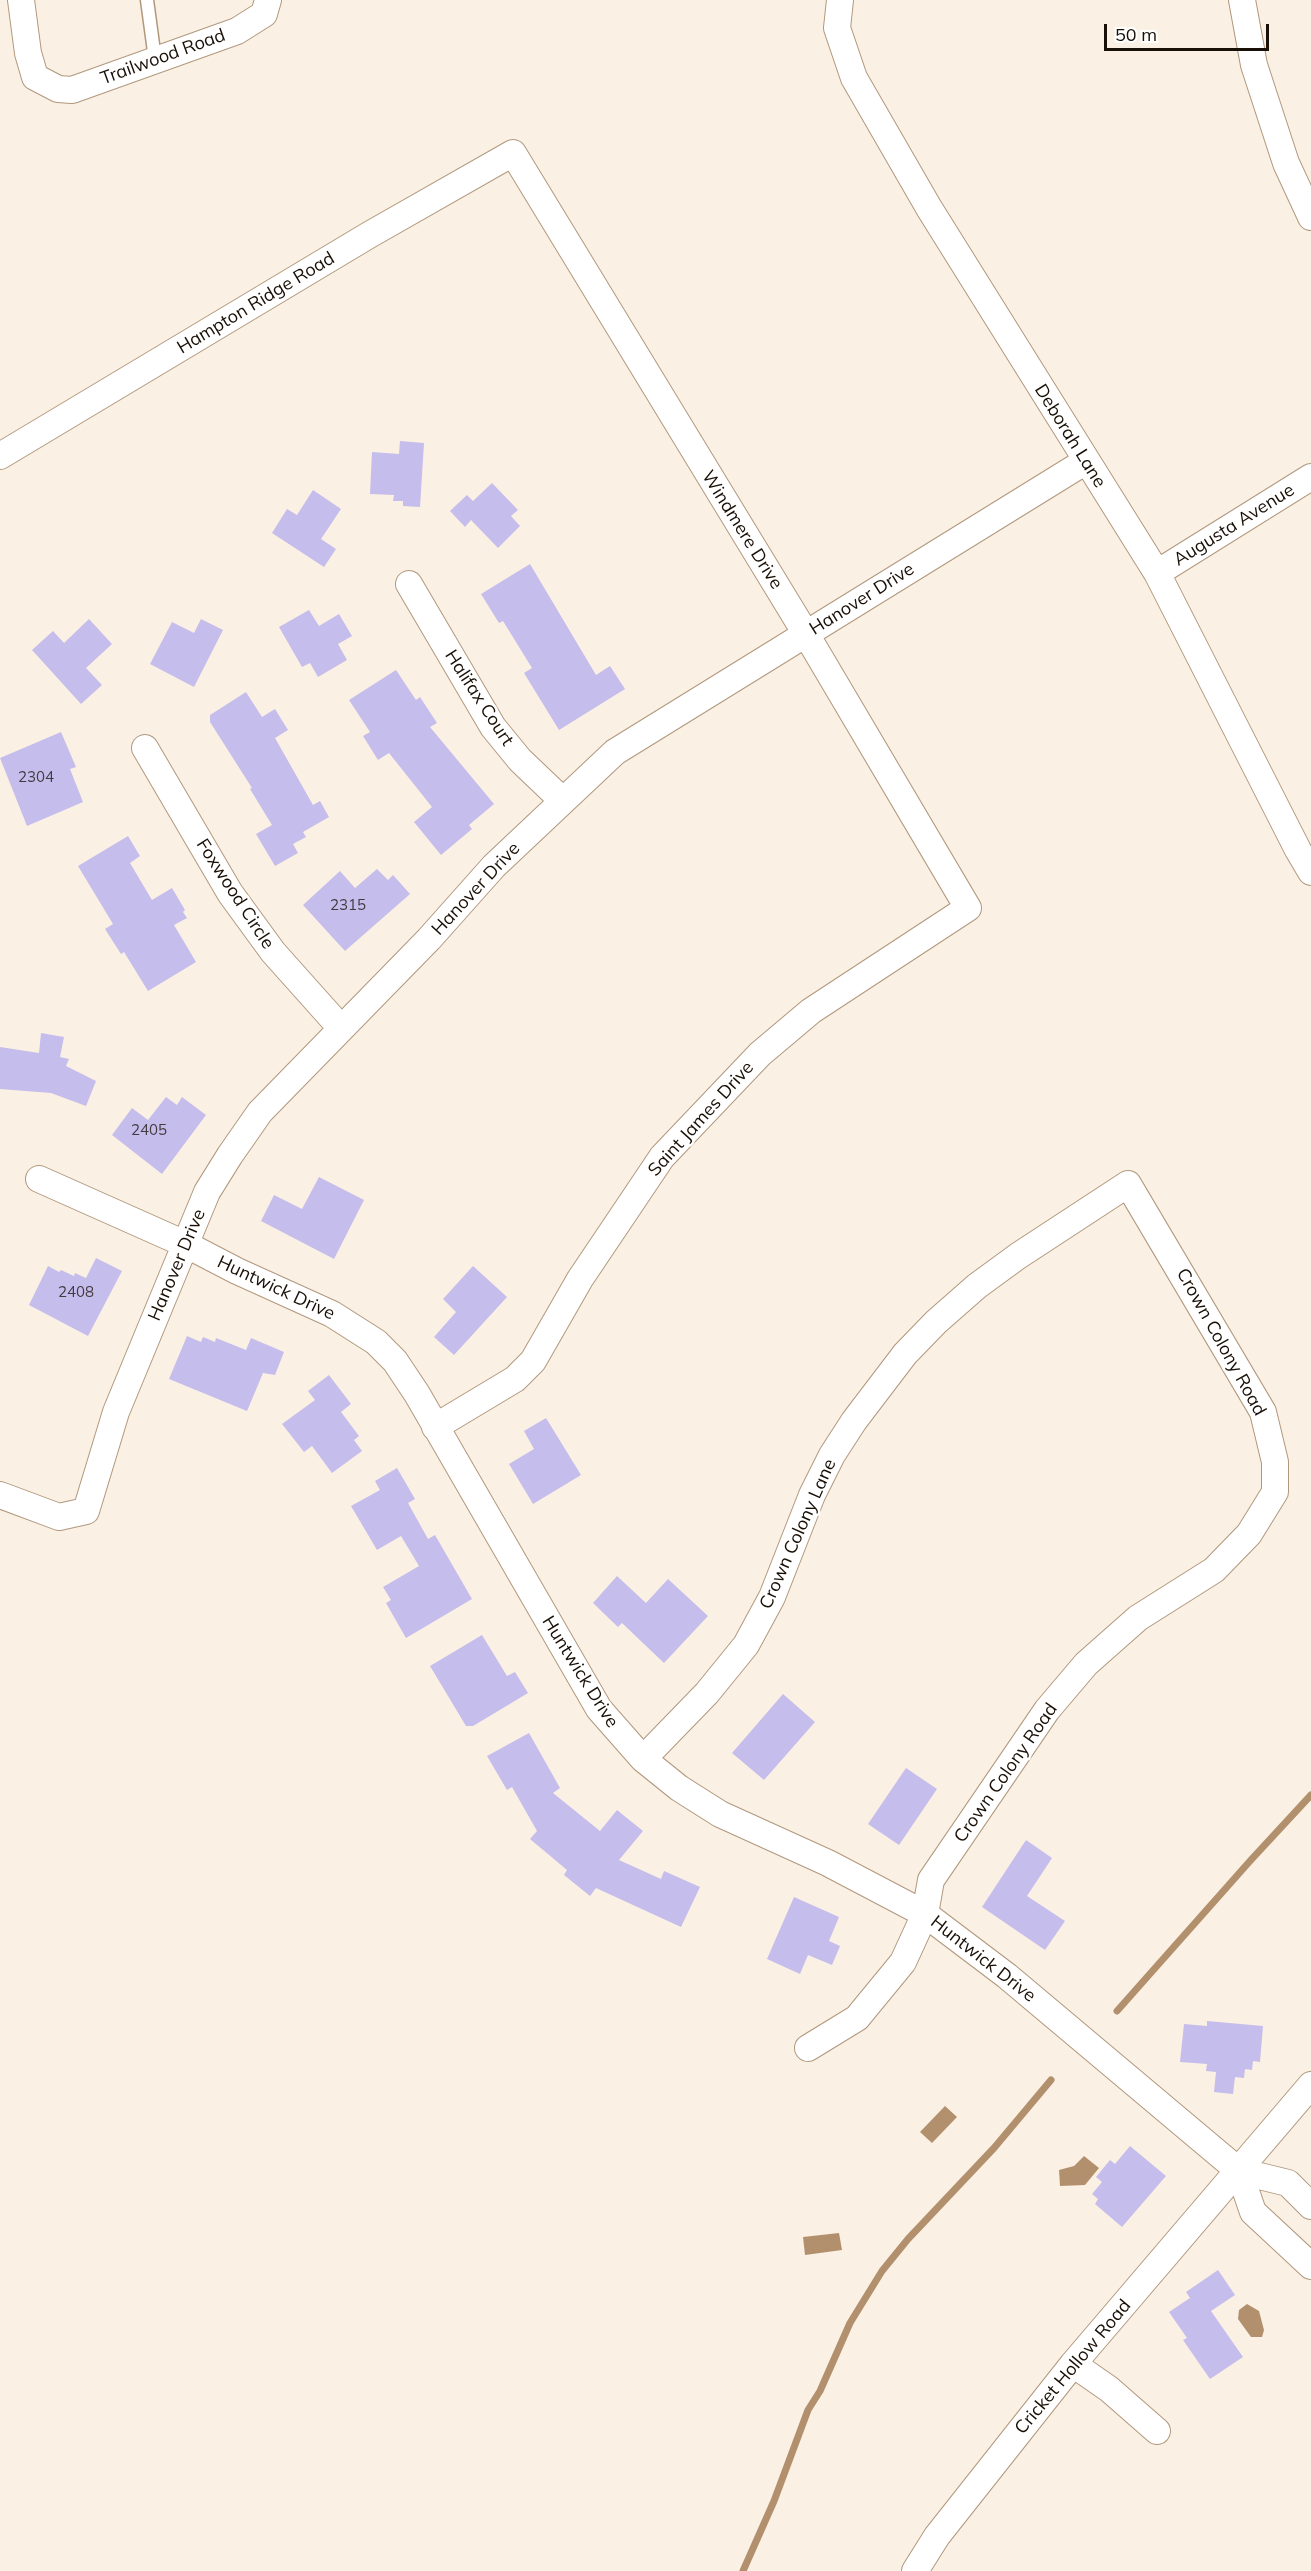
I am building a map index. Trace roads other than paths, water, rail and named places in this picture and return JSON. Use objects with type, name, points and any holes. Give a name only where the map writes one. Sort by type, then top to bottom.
[{"type":"street","name":"Trailwood Road","points":[[21,0],[28,53],[35,77],[58,89],[72,90],[244,27],[264,14],[268,0]]},
{"type":"street","name":"Deborah Lane","points":[[840,0],[837,28],[854,78],[929,208],[1157,573],[1304,846],[1311,872]]},
{"type":"street","points":[[1242,0],[1254,65],[1286,163],[1311,217]]},
{"type":"street","name":"Hampton Ridge Road","points":[[0,456],[369,235],[513,153]]},
{"type":"street","name":"Windmere Drive","points":[[513,153],[806,634],[968,908]]},
{"type":"street","name":"Hanover Drive","points":[[0,1495],[59,1517],[87,1511],[116,1412],[207,1192],[260,1112],[340,1027],[429,939],[494,866],[615,752],[1086,461]]},
{"type":"street","name":"Augusta Avenue","points":[[1157,573],[1311,477]]},
{"type":"street","name":"Halifax Court","points":[[409,584],[493,727],[520,760],[563,801]]},
{"type":"street","name":"Foxwood Circle","points":[[145,748],[230,893],[273,952],[340,1027]]},
{"type":"street","name":"Saint James Drive","points":[[435,1427],[515,1379],[533,1361],[580,1279],[662,1157],[760,1054],[812,1011],[968,908]]},
{"type":"street","name":"Huntwick Drive","points":[[39,1179],[185,1244],[237,1271],[332,1314],[376,1342],[395,1361],[599,1709],[643,1760],[720,1814],[839,1868],[925,1914],[1007,1976],[1239,2171],[1288,2183],[1311,2206]]},
{"type":"street","name":"Crown Colony Lane","points":[[643,1760],[707,1693],[746,1645],[772,1597],[812,1495],[832,1455],[868,1402],[905,1354],[936,1322],[977,1286],[1018,1256],[1128,1184]]},
{"type":"street","name":"Crown Colony Road","points":[[807,2048],[857,2018],[903,1962],[925,1914],[931,1880],[1047,1710],[1086,1664],[1138,1618],[1215,1570],[1249,1534],[1275,1492],[1275,1462],[1263,1412],[1128,1184]]},
{"type":"street","name":"Cricket Hollow Road","points":[[915,2571],[937,2536],[1073,2364],[1311,2085]]},
{"type":"street","points":[[1239,2171],[1253,2212],[1311,2266]]},
{"type":"street","points":[[1073,2364],[1109,2389],[1157,2431]]},
{"type":"lane","points":[[147,0],[155,59]]},
{"type":"waterway","points":[[1117,2011],[1311,1795]]},
{"type":"waterway","points":[[743,2571],[774,2501],[808,2410],[820,2391],[850,2323],[882,2271],[908,2239],[994,2148],[1051,2080]]}]
